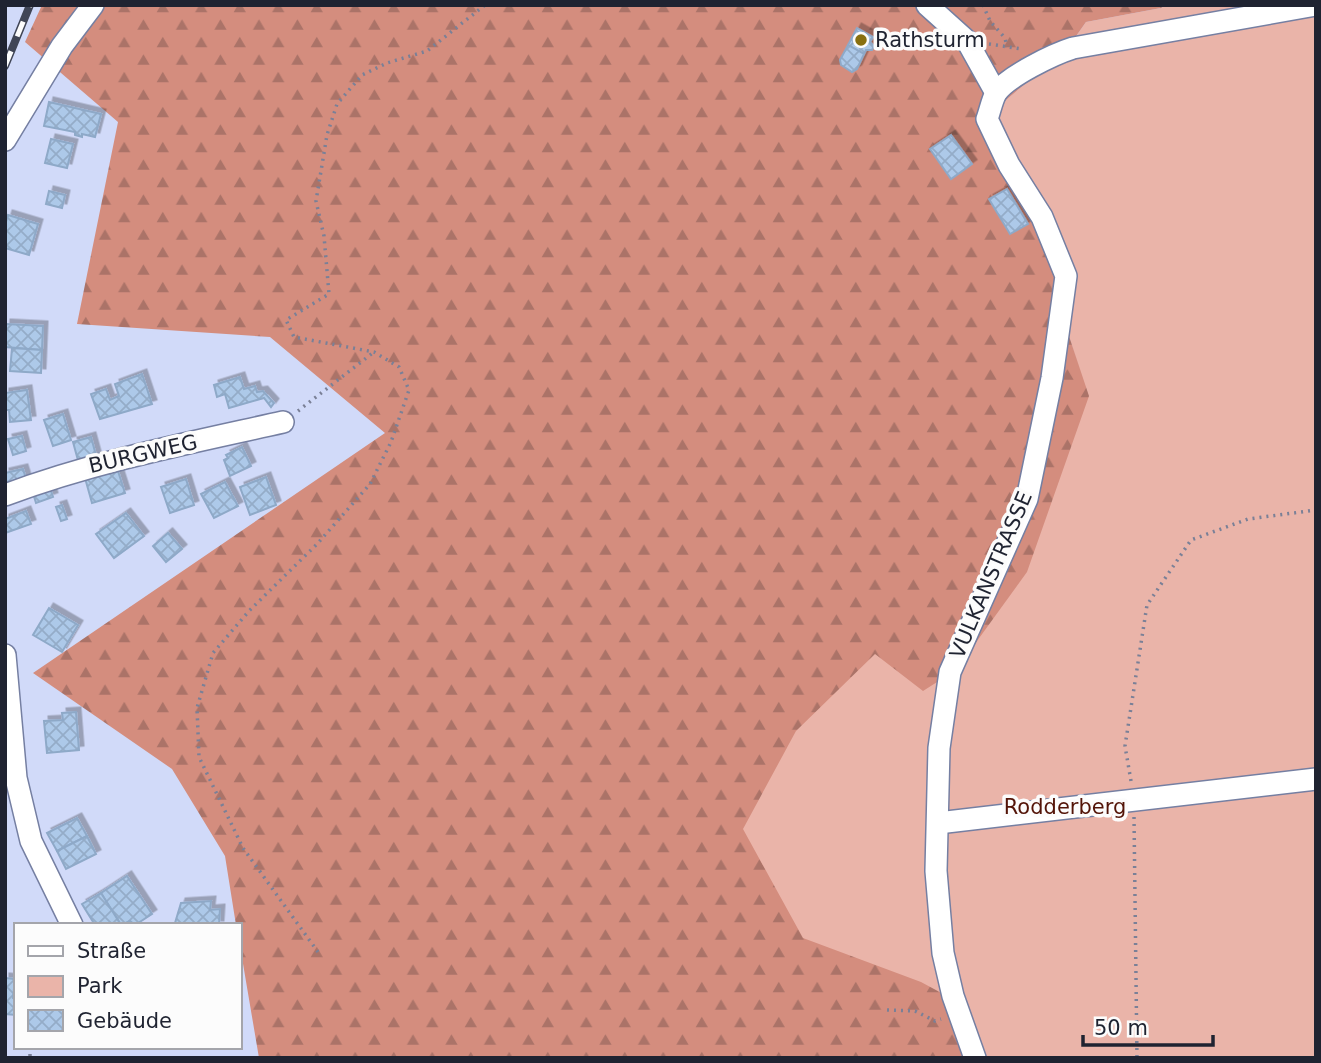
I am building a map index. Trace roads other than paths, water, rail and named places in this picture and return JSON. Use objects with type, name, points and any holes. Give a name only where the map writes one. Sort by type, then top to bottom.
[{"type":"street","points":[[5,140],[36,86],[93,5]]},
{"type":"street","points":[[927,5],[967,41],[996,93],[1011,80],[1052,55],[1073,48],[1316,5]]},
{"type":"street","name":"VULKANSTRASSE","points":[[975,1058],[953,996],[943,953],[936,872],[939,748],[950,671],[1027,499],[1052,378],[1066,276],[1042,217],[1009,165],[987,119],[996,93]]},
{"type":"street","name":"BURGWEG","points":[[5,495],[63,474],[138,454],[283,422]]},
{"type":"street","points":[[5,655],[16,778],[31,841],[71,923]]},
{"type":"street","points":[[938,823],[1316,779]]},
{"type":"railway","points":[[5,66],[30,5]]},
{"type":"place","name":"Rathsturm","points":[[861,40]]},
{"type":"park label","name":"Rodderberg","points":[[1065,807]]}]
